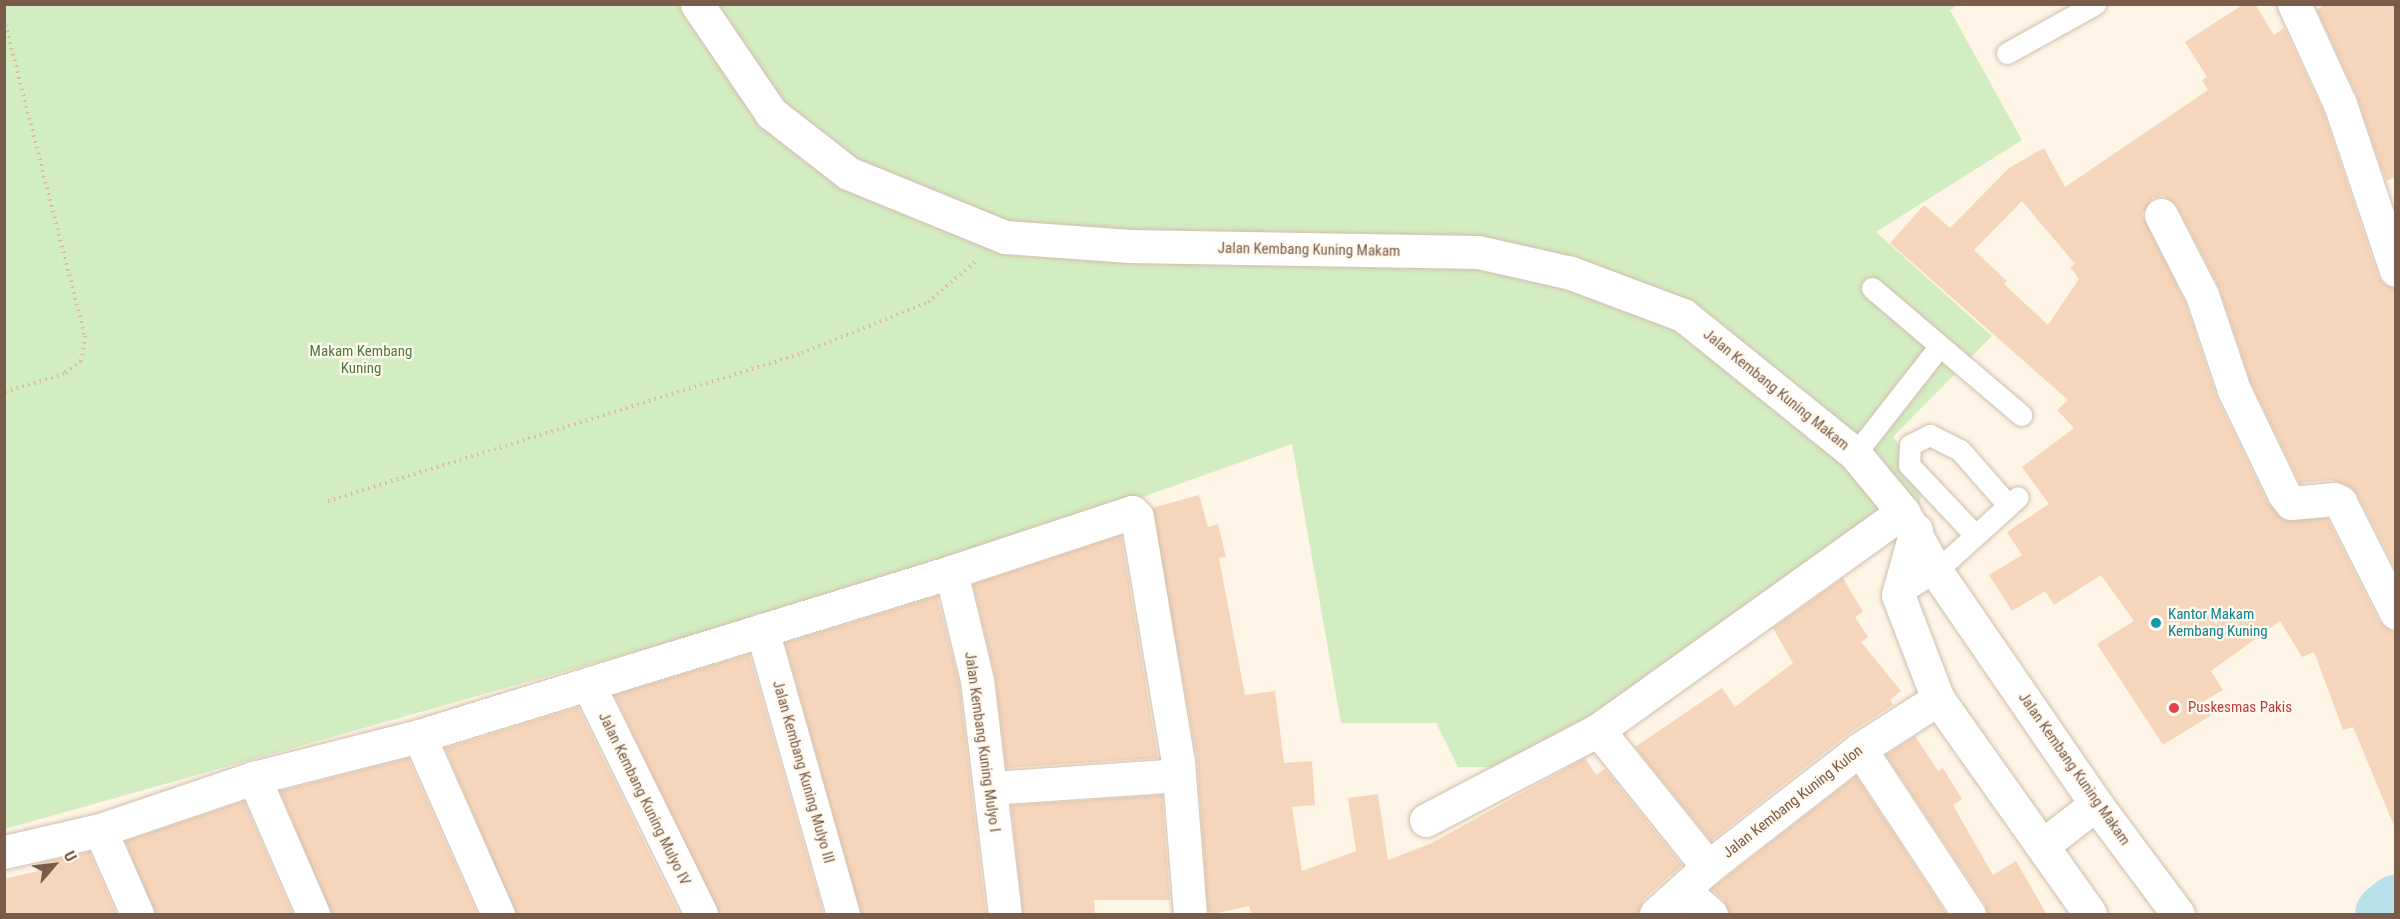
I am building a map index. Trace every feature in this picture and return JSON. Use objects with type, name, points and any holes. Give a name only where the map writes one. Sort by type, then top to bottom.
[{"type":"street","name":"Jalan Kembang Kuning Makam","points":[[697,4],[771,113],[848,174],[1005,237],[1130,246],[1478,252],[1571,273],[1683,315],[1855,454],[1910,521],[1936,571],[2096,804],[2178,915]]},
{"type":"street","points":[[2294,4],[2340,104],[2396,270]]},
{"type":"street","points":[[2161,215],[2202,295],[2234,390],[2284,494],[2291,503],[2334,499],[2340,502],[2396,613]]},
{"type":"street","points":[[4,852],[100,830],[254,778],[419,736],[951,572],[1128,512],[1135,514],[1179,775],[1190,915]]},
{"type":"street","points":[[1910,521],[1898,595],[1938,699],[2090,915]]},
{"type":"street","points":[[1426,820],[1598,730],[1910,521]]},
{"type":"street","name":"Jalan Kembang Kuning Mulyo I","points":[[951,572],[976,680],[1005,915]]},
{"type":"street","name":"Jalan Kembang Kuning Mulyo III","points":[[762,630],[843,915]]},
{"type":"street","name":"Jalan Kembang Kuning Mulyo IV","points":[[588,684],[701,915]]},
{"type":"street","name":"Jalan Kembang Kuning Kulon","points":[[1656,915],[1708,867],[1860,749],[1938,699]]},
{"type":"street","points":[[1598,730],[1708,867]]},
{"type":"street","points":[[419,736],[498,915]]},
{"type":"street","points":[[1860,749],[1969,915]]},
{"type":"street","points":[[990,788],[1179,775]]},
{"type":"street","points":[[254,778],[313,915]]},
{"type":"street","points":[[2043,846],[2096,804]]},
{"type":"street","points":[[100,830],[137,915]]},
{"type":"street","points":[[1683,890],[1711,915]]},
{"type":"lane","points":[[2007,53],[2095,4]]},
{"type":"lane","points":[[1872,288],[1938,348],[2021,415]]},
{"type":"lane","points":[[1855,454],[1938,348]]},
{"type":"lane","points":[[1898,595],[1936,571],[1976,535],[2013,501],[1960,450],[1930,435],[1910,445],[1909,465],[1976,535]]},
{"type":"path","points":[[4,19],[86,336],[81,361],[64,374],[4,392]]},
{"type":"path","points":[[327,501],[802,353],[928,302],[1005,237]]},
{"type":"green space","name":"Makam Kembang Kuning","points":[[5,5],[1958,5],[1950,10],[2022,140],[1876,232],[1992,336],[1893,437],[1923,476],[1919,511],[1516,767],[1458,767],[1436,723],[1341,723],[1292,444],[982,554],[5,829]]},
{"type":"building","points":[[2244,4],[2255,4],[2274,35],[2284,28],[2323,111],[2378,276],[2384,284],[2395,288],[2396,570],[2357,494],[2349,486],[2332,480],[2300,483],[2251,383],[2219,287],[2177,206],[2163,196],[2153,198],[2142,215],[2185,302],[2217,398],[2267,502],[2284,520],[2327,518],[2379,621],[2396,634],[2395,828],[2353,727],[2343,730],[2314,652],[2302,657],[2280,621],[2211,671],[2223,690],[2204,701],[2213,714],[2163,745],[2097,644],[2134,621],[2101,575],[2054,605],[2045,591],[2012,611],[1989,575],[2022,555],[2007,532],[2049,504],[2022,467],[2074,428],[2057,410],[2068,400],[1890,243],[1924,205],[1950,228],[2009,168],[2044,148],[2065,187],[2208,90],[2202,80],[2207,77],[2185,42]],"holes":[[[2022,201],[2075,264],[2070,267],[2079,279],[2048,325],[2004,284],[2007,281],[1974,250]]]},
{"type":"building","points":[[2325,4],[2396,4],[2396,177],[2386,181],[2357,96],[2317,10]]},
{"type":"building","points":[[1199,495],[1208,527],[1218,524],[1226,557],[1219,558],[1245,695],[1275,691],[1284,763],[1312,761],[1315,805],[1292,807],[1302,871],[1356,851],[1348,798],[1378,794],[1388,860],[1432,843],[1585,758],[1596,775],[1605,769],[1682,865],[1643,900],[1638,915],[1252,915],[1249,906],[1208,915],[1197,759],[1152,508]]},
{"type":"building","points":[[1121,535],[1158,758],[1006,768],[995,676],[973,584]]},
{"type":"building","points":[[1843,578],[1863,612],[1855,617],[1868,637],[1861,642],[1901,691],[1890,700],[1893,705],[1848,734],[1711,841],[1635,747],[1722,688],[1735,707],[1793,663],[1773,628]]},
{"type":"building","points":[[937,596],[959,683],[986,915],[861,915],[785,643]]},
{"type":"building","points":[[749,654],[824,915],[720,915],[614,695]]},
{"type":"building","points":[[578,707],[680,915],[516,915],[445,748]]},
{"type":"building","points":[[1915,736],[1938,771],[1943,768],[1962,799],[1953,805],[1993,875],[2016,861],[2047,915],[1987,915],[1985,904],[1886,755]]},
{"type":"building","points":[[408,758],[478,915],[331,915],[280,791]]},
{"type":"building","points":[[1856,776],[1947,915],[1729,915],[1724,900],[1711,889]]},
{"type":"building","points":[[1162,795],[1170,900],[1094,900],[1095,915],[1023,915],[1011,805]]},
{"type":"building","points":[[244,801],[293,915],[155,915],[125,841]]},
{"type":"building","points":[[89,852],[117,915],[4,915],[4,879],[38,871],[36,865],[44,862]]},
{"type":"waterway","points":[[2386,914],[2396,906]]},
{"type":"place","name":"Kantor Makam Kembang Kuning","points":[[2156,623]]},
{"type":"place","name":"Puskesmas Pakis","points":[[2174,708]]}]
